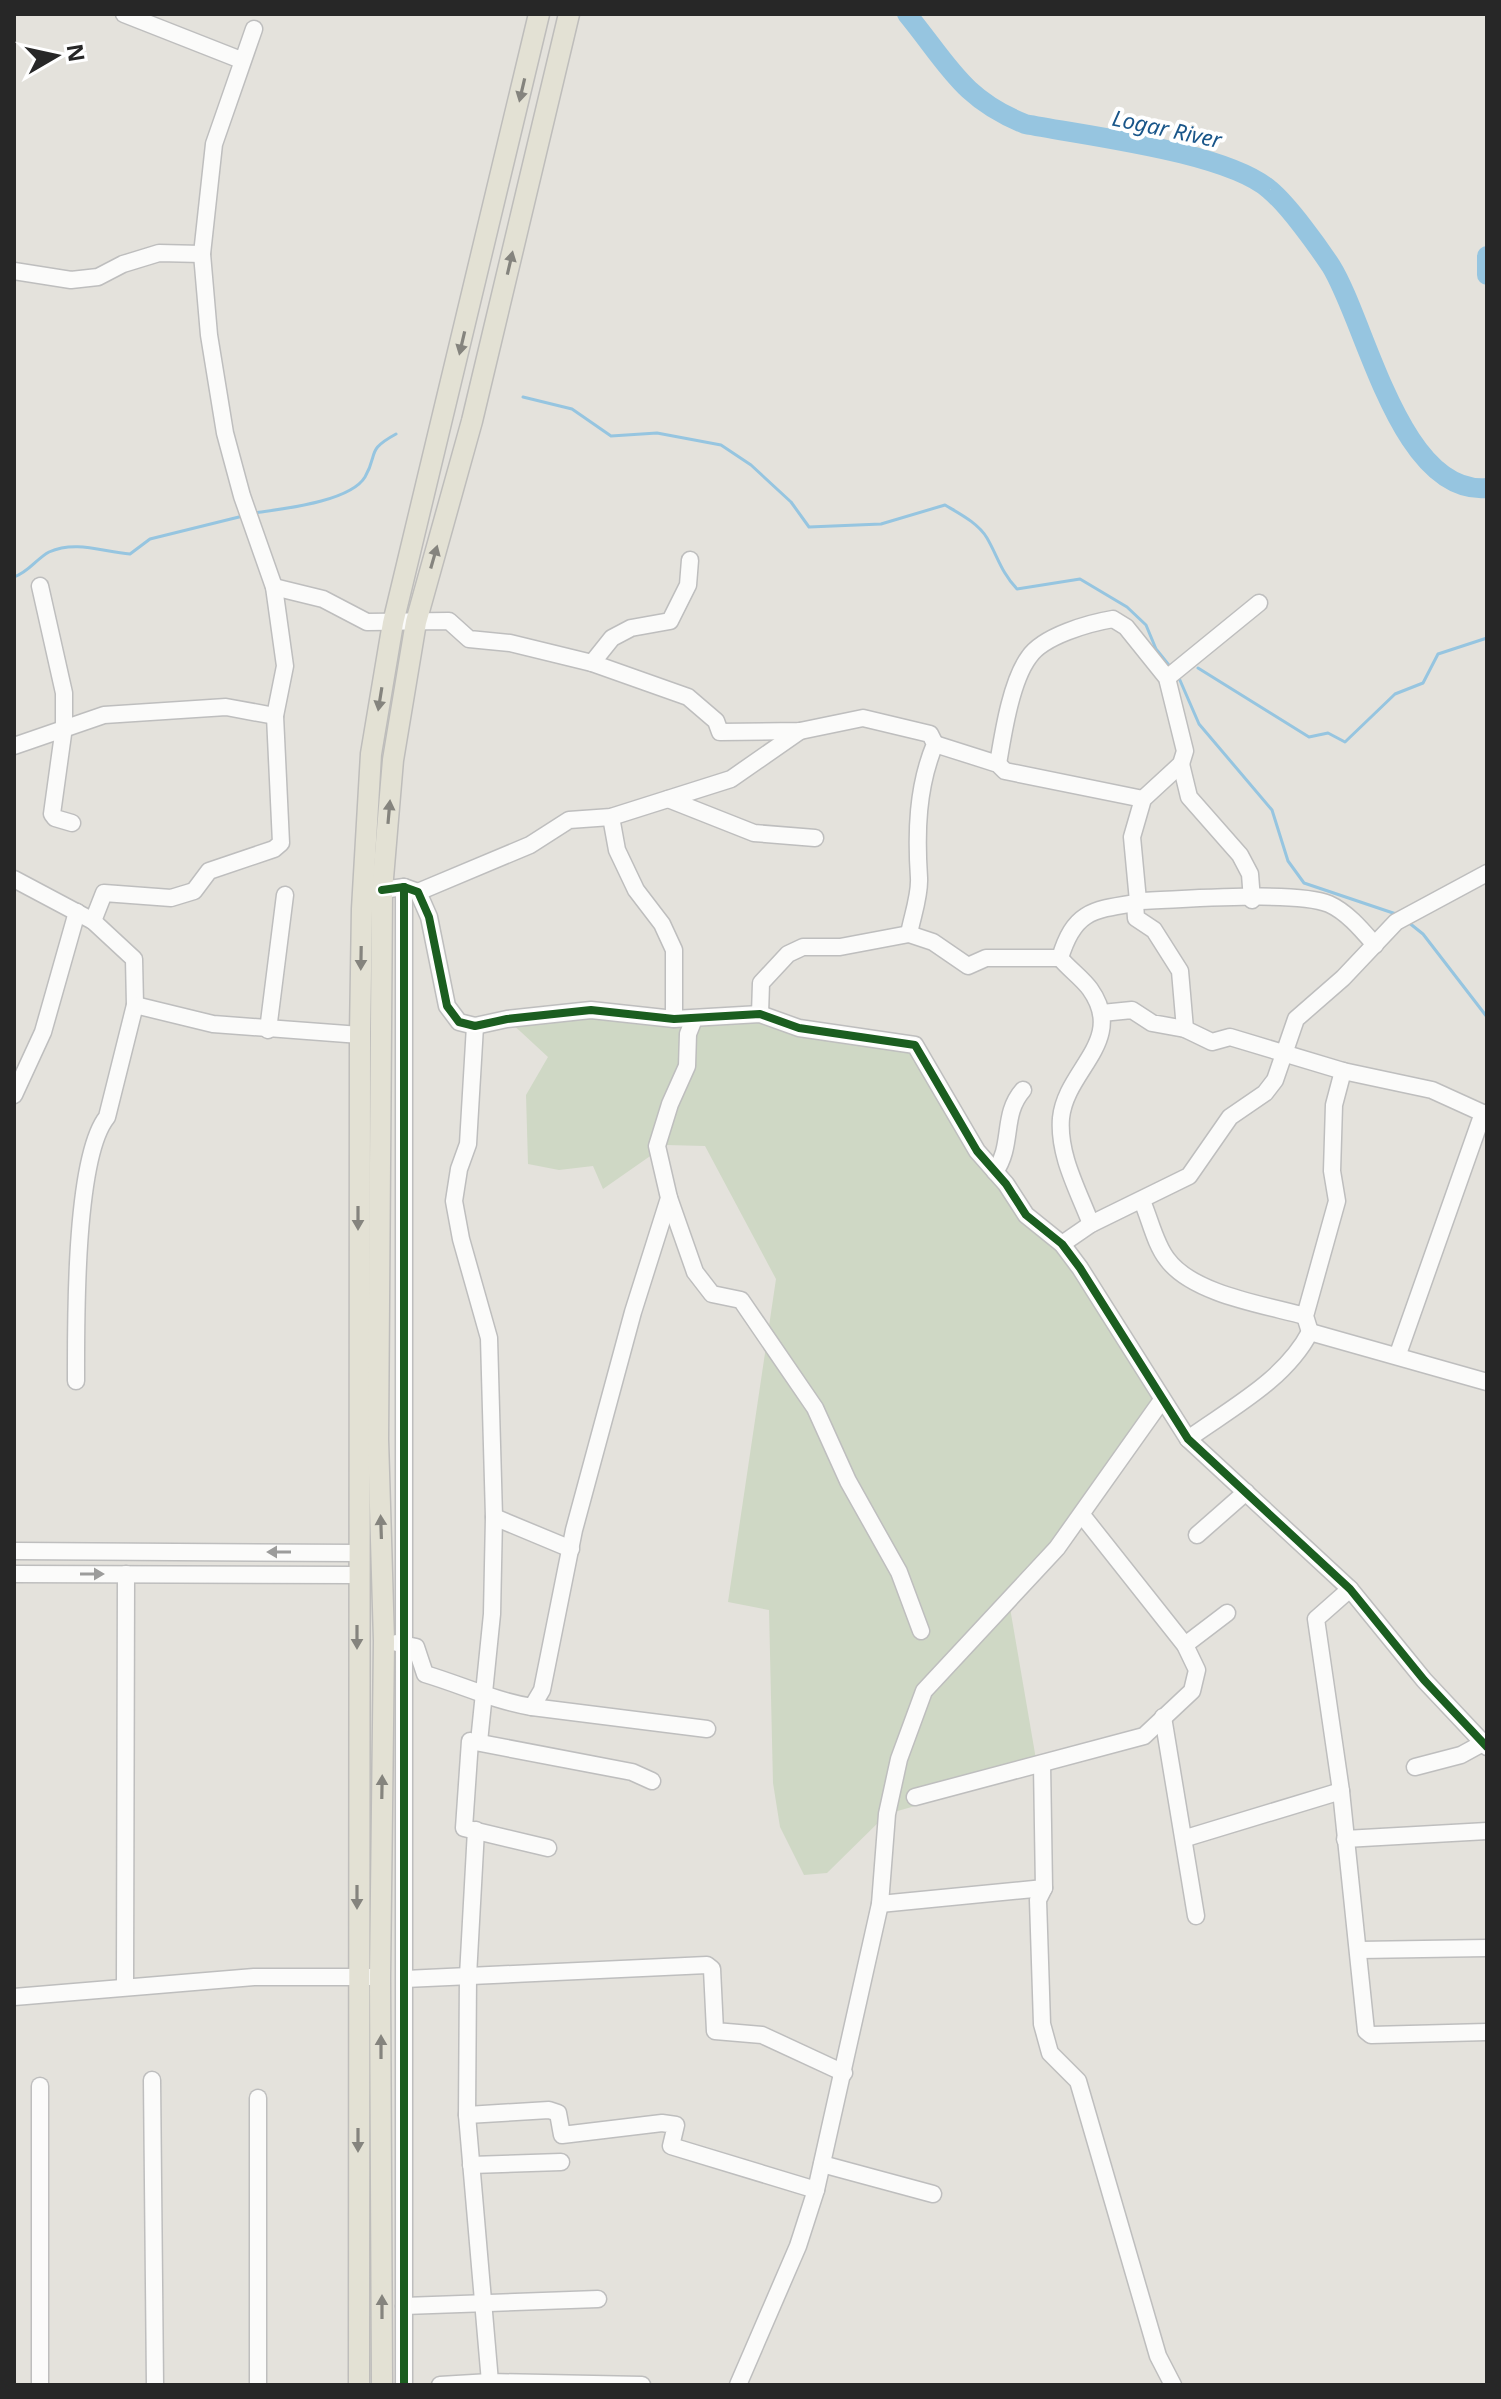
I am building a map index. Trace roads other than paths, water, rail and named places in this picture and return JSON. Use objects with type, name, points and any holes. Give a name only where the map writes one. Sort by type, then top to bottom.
[{"type":"main road","points":[[359,2385],[357,1553],[360,1035],[362,909],[371,754],[393,623],[539,14]]},
{"type":"main road","points":[[382,2385],[380,1977],[384,1641],[378,1439],[382,890],[393,760],[416,622],[472,421],[569,14]]},
{"type":"street","points":[[124,14],[241,60]]},
{"type":"street","points":[[93,921],[104,893],[171,898],[194,891],[209,871],[274,849],[281,843],[275,716],[285,666],[274,587],[242,496],[225,433],[210,343],[202,254],[214,144],[254,29]]},
{"type":"street","points":[[14,271],[71,280],[98,277],[123,264],[159,253],[202,254]]},
{"type":"street","points":[[592,663],[612,638],[631,628],[670,621],[688,585],[690,560]]},
{"type":"street","points":[[40,586],[62,685],[64,727],[52,814],[55,818],[72,823]]},
{"type":"street","points":[[274,587],[323,599],[367,622],[449,621],[469,639],[510,643],[592,663],[688,697],[716,721],[720,732],[800,731],[863,718],[930,734],[935,744],[920,788],[915,848],[919,880],[909,934]]},
{"type":"street","points":[[1172,673],[1259,603]]},
{"type":"street","points":[[998,764],[1013,696],[1029,656],[1068,632],[1086,624],[1113,619],[1126,627],[1172,673],[1185,751],[1181,764],[1143,799],[1132,837],[1136,918],[1154,930],[1180,971],[1185,1029]]},
{"type":"street","points":[[14,746],[104,715],[226,707],[275,716]]},
{"type":"street","points":[[382,890],[411,890],[530,845],[569,820],[611,817],[731,779],[800,731]]},
{"type":"street","points":[[935,744],[998,764],[1005,771],[1143,799]]},
{"type":"street","points":[[1181,764],[1189,797],[1240,855],[1250,874],[1252,900]]},
{"type":"street","points":[[668,799],[754,833],[815,838]]},
{"type":"street","points":[[611,817],[617,850],[636,890],[662,924],[674,950],[674,1019]]},
{"type":"street","points":[[1062,1244],[1091,1224],[1189,1176],[1230,1117],[1265,1093],[1275,1080],[1296,1019],[1401,919],[1487,873]]},
{"type":"street","points":[[14,879],[93,921],[134,959],[135,1005],[107,1117],[100,1126],[88,1164],[76,1282],[76,1381]]},
{"type":"street","points":[[411,890],[429,917],[447,1006],[459,1022],[475,1026],[507,1019],[591,1010],[674,1019],[718,1014],[760,1014],[799,1028],[915,1045],[977,1151],[1026,1215],[1062,1244],[1188,1439],[1350,1589],[1424,1680],[1485,1745],[1415,1767]]},
{"type":"street","points":[[404,2385],[405,1645],[411,890]]},
{"type":"street","points":[[268,1030],[285,895]]},
{"type":"street","points":[[1060,958],[1068,931],[1076,923],[1094,910],[1137,902],[1301,898],[1329,904],[1355,923],[1375,945]]},
{"type":"street","points":[[14,1095],[43,1032],[77,912]]},
{"type":"street","points":[[760,1014],[761,983],[788,954],[803,947],[840,947],[909,934],[933,942],[968,966],[986,958],[1060,958],[1090,989],[1102,1013],[1100,1045],[1081,1068],[1061,1114],[1061,1142],[1091,1224]]},
{"type":"street","points":[[135,1005],[213,1024],[360,1035]]},
{"type":"street","points":[[1102,1013],[1132,1010],[1152,1023],[1185,1029],[1212,1042],[1230,1037],[1343,1071],[1432,1090],[1485,1114],[1398,1354]]},
{"type":"street","points":[[694,1019],[688,1034],[687,1066],[670,1104],[657,1146],[669,1198],[695,1272],[712,1294],[741,1300],[815,1408],[848,1481],[899,1572],[921,1631]]},
{"type":"street","points":[[475,1026],[468,1144],[459,1169],[454,1201],[461,1239],[489,1338],[494,1517],[485,1697],[479,1742]]},
{"type":"street","points":[[1188,1439],[1289,1364],[1298,1356],[1310,1332],[1305,1316],[1337,1201],[1332,1171],[1334,1105],[1343,1071]]},
{"type":"street","points":[[995,1172],[1005,1157],[1011,1104],[1023,1090]]},
{"type":"street","points":[[532,1707],[542,1690],[571,1549],[633,1312],[669,1198]]},
{"type":"street","points":[[1142,1201],[1167,1259],[1189,1279],[1220,1292],[1305,1316]]},
{"type":"street","points":[[1310,1332],[1398,1354],[1487,1382]]},
{"type":"street","points":[[738,2385],[798,2246],[816,2190],[880,1904],[887,1814],[899,1759],[924,1691],[1014,1597],[1082,1515],[1162,1400]]},
{"type":"street","points":[[1197,1535],[1246,1492]]},
{"type":"street","points":[[915,1797],[1144,1736],[1192,1691],[1197,1670],[1185,1645],[1082,1515]]},
{"type":"street","points":[[494,1517],[571,1549]]},
{"type":"street","points":[[14,1551],[357,1553]]},
{"type":"street","points":[[14,1574],[357,1575]]},
{"type":"street","points":[[125,1987],[126,1574]]},
{"type":"street","points":[[1350,1589],[1316,1619],[1341,1791],[1366,2031],[1371,2035],[1487,2032]]},
{"type":"street","points":[[1185,1645],[1227,1613]]},
{"type":"street","points":[[384,1641],[416,1647],[425,1674],[470,1688],[485,1697],[532,1707],[707,1729]]},
{"type":"street","points":[[1163,1717],[1186,1838],[1196,1916]]},
{"type":"street","points":[[548,1848],[464,1828],[470,1741],[632,1772],[652,1781]]},
{"type":"street","points":[[1042,1764],[1044,1888],[1038,1900],[1042,2024],[1050,2053],[1078,2081],[1154,2342],[1173,2385]]},
{"type":"street","points":[[1186,1838],[1341,1791]]},
{"type":"street","points":[[476,1830],[468,1976],[467,2115],[490,2382]]},
{"type":"street","points":[[1345,1839],[1487,1831]]},
{"type":"street","points":[[880,1904],[1044,1888]]},
{"type":"street","points":[[1359,1950],[1487,1948]]},
{"type":"street","points":[[405,1979],[707,1965],[712,1969],[715,2031],[762,2035],[844,2073]]},
{"type":"street","points":[[14,1997],[254,1977],[380,1977]]},
{"type":"street","points":[[152,2080],[155,2385]]},
{"type":"street","points":[[40,2086],[40,2385]]},
{"type":"street","points":[[258,2098],[258,2385]]},
{"type":"street","points":[[467,2115],[549,2110],[558,2113],[562,2135],[662,2123],[676,2125],[671,2146],[816,2190]]},
{"type":"street","points":[[471,2165],[561,2162]]},
{"type":"street","points":[[822,2164],[933,2194]]},
{"type":"street","points":[[404,2306],[598,2299]]},
{"type":"street","points":[[440,2385],[490,2382],[642,2385]]},
{"type":"waterway","name":"Logar River","points":[[907,14],[958,78],[986,103],[1004,114],[1025,124],[1154,147],[1222,165],[1270,190],[1311,237],[1331,266],[1390,401],[1409,436],[1431,465],[1457,483],[1487,488]]},
{"type":"waterway","name":"Logar River","points":[[1487,256],[1487,275]]},
{"type":"waterway","points":[[523,397],[572,409],[611,436],[657,433],[721,445],[751,465],[791,502],[809,527],[881,524],[945,505],[979,528],[1017,589],[1080,579],[1127,607],[1146,625],[1156,649],[1172,669]]},
{"type":"waterway","points":[[255,513],[314,503],[345,493],[365,477],[376,449],[396,434]]},
{"type":"waterway","points":[[14,577],[44,555],[59,549],[79,547],[130,554],[150,539],[243,516]]},
{"type":"waterway","points":[[1198,668],[1309,737],[1328,733],[1345,742],[1395,694],[1423,683],[1438,654],[1487,638]]},
{"type":"waterway","points":[[1179,678],[1199,724],[1272,810],[1288,861],[1304,883],[1399,915]]},
{"type":"waterway","points":[[1408,922],[1423,934],[1487,1017]]}]
